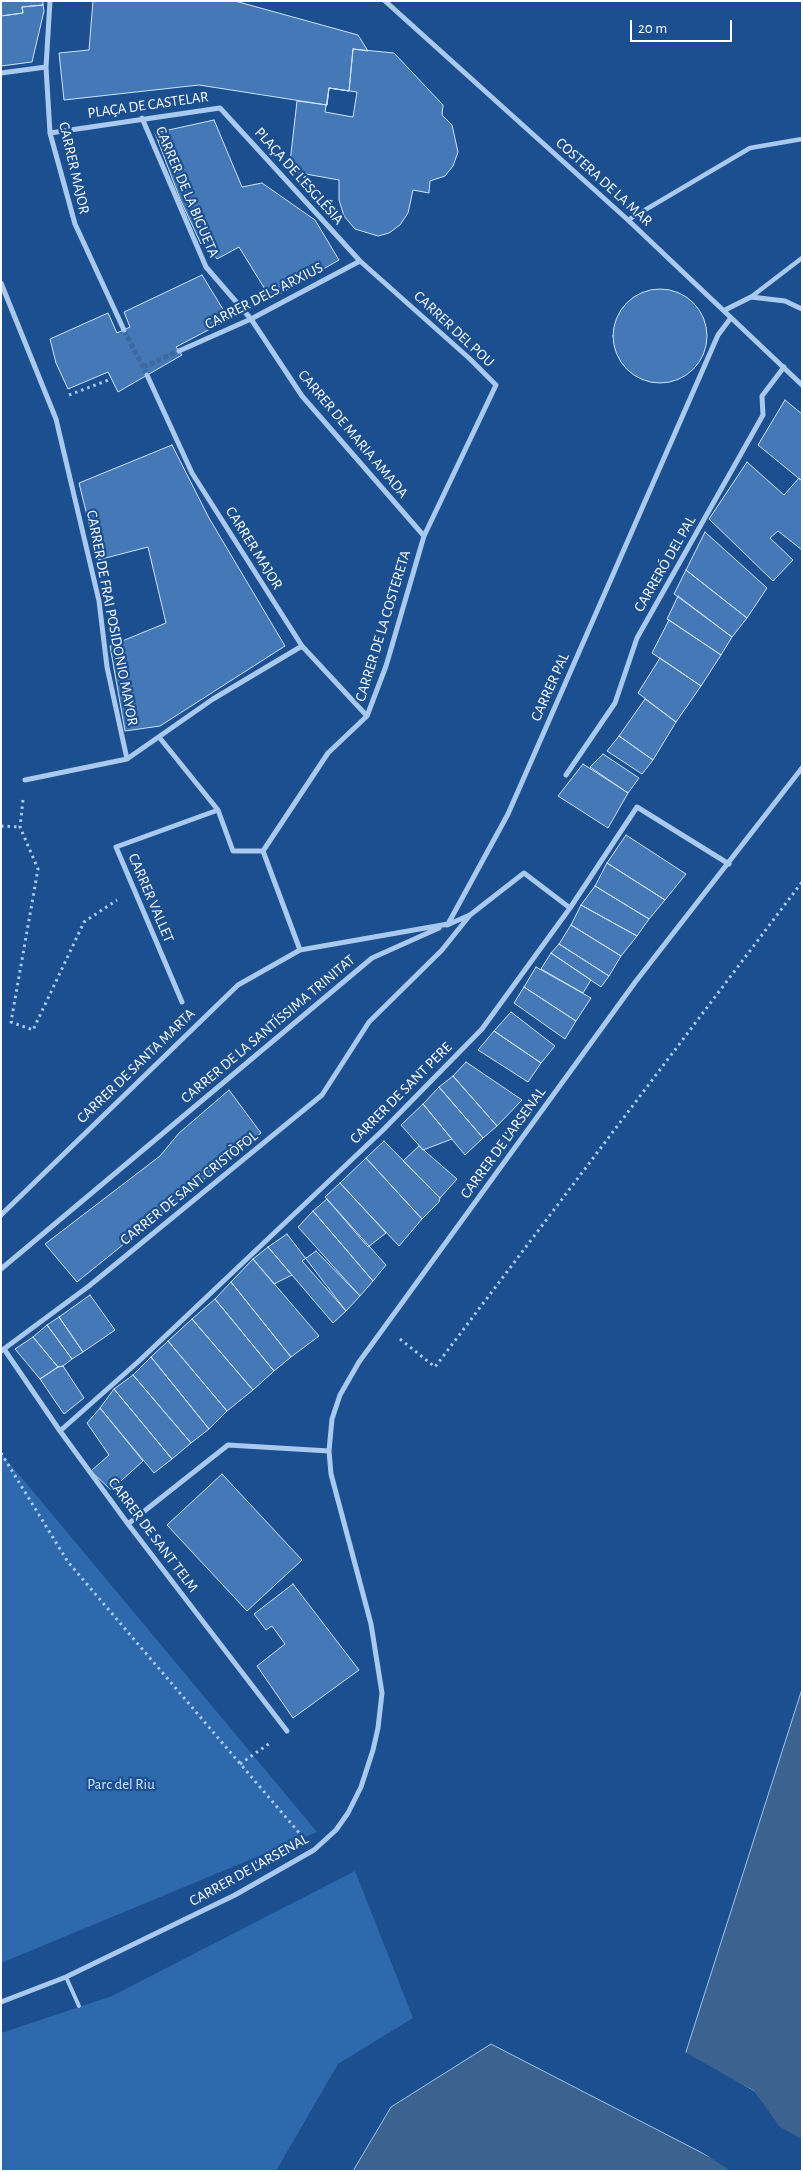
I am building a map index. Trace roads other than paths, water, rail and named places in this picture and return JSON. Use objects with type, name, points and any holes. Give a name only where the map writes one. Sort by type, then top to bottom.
[{"type":"street","name":"CARRER MAJOR","points":[[50,1],[46,67],[50,133],[75,224],[124,330]]},
{"type":"street","name":"COSTERA DE LA MAR","points":[[385,1],[628,220],[674,266],[725,310],[730,319],[802,385]]},
{"type":"street","points":[[1,73],[46,67]]},
{"type":"street","name":"PLAÇA DE CASTELAR","points":[[50,133],[220,108]]},
{"type":"street","name":"PLAÇA DE L'ESGLÉSIA","points":[[220,108],[360,261]]},
{"type":"street","name":"CARRER DE LA BIGUETA","points":[[142,118],[206,267],[251,319]]},
{"type":"street","points":[[628,220],[750,148],[802,139]]},
{"type":"street","points":[[725,310],[751,298],[802,258]]},
{"type":"street","name":"CARRER DELS ARXIUS","points":[[179,351],[251,319],[360,261]]},
{"type":"street","name":"CARRER DEL POU","points":[[360,261],[470,359],[496,385],[424,536]]},
{"type":"street","name":"CARRER DE FRAI POSIDONIO MAYOR","points":[[1,284],[56,419],[100,601],[107,667],[127,759]]},
{"type":"street","points":[[751,298],[785,301],[802,309]]},
{"type":"street","name":"CARRER DE MARIA AMADA","points":[[251,319],[302,396],[424,536]]},
{"type":"street","name":"CARRER PAL","points":[[448,924],[508,814],[718,335],[730,319]]},
{"type":"street","name":"CARRERÓ DEL PAL","points":[[566,775],[615,703],[637,638],[763,415],[762,396],[784,367]]},
{"type":"street","name":"CARRER MAJOR","points":[[147,375],[192,473],[302,646],[367,716]]},
{"type":"street","name":"CARRER DE LA COSTERETA","points":[[263,851],[328,753],[367,716],[386,666],[424,536]]},
{"type":"street","points":[[25,780],[127,759],[213,699],[302,646]]},
{"type":"street","points":[[159,737],[218,810],[233,851],[263,851],[300,950],[448,924]]},
{"type":"street","name":"CARRER DE L'ARSENAL","points":[[1,2002],[66,1977],[235,1895],[314,1850],[336,1830],[348,1813],[361,1787],[378,1728],[382,1693],[371,1624],[331,1474],[328,1452],[332,1420],[340,1395],[359,1362],[636,981],[802,768]]},
{"type":"street","name":"CARRER DE SANT PERE","points":[[60,1431],[138,1361],[383,1130],[482,1028],[570,908],[637,807],[729,864]]},
{"type":"street","name":"CARRER VALLET","points":[[182,1002],[116,847],[218,810]]},
{"type":"street","name":"CARRER DE LA SANTÍSSIMA TRINITAT","points":[[1,1269],[372,958],[470,915],[524,873],[570,908]]},
{"type":"street","name":"CARRER DE SANT CRISTÒFOL","points":[[3,1350],[89,1286],[322,1095],[369,1022],[442,950],[470,915]]},
{"type":"street","name":"CARRER DE SANTA MARTA","points":[[1,1215],[238,985],[300,950]]},
{"type":"street","name":"CARRER DE SANT TELM","points":[[3,1350],[128,1524],[287,1731]]},
{"type":"street","points":[[128,1524],[228,1445],[328,1452]]},
{"type":"lane","points":[[66,1977],[79,2006]]},
{"type":"tunnel","points":[[124,330],[147,375]]},
{"type":"tunnel","points":[[143,367],[179,351]]},
{"type":"park label","name":"Parc del Riu","points":[[121,1784]]}]
